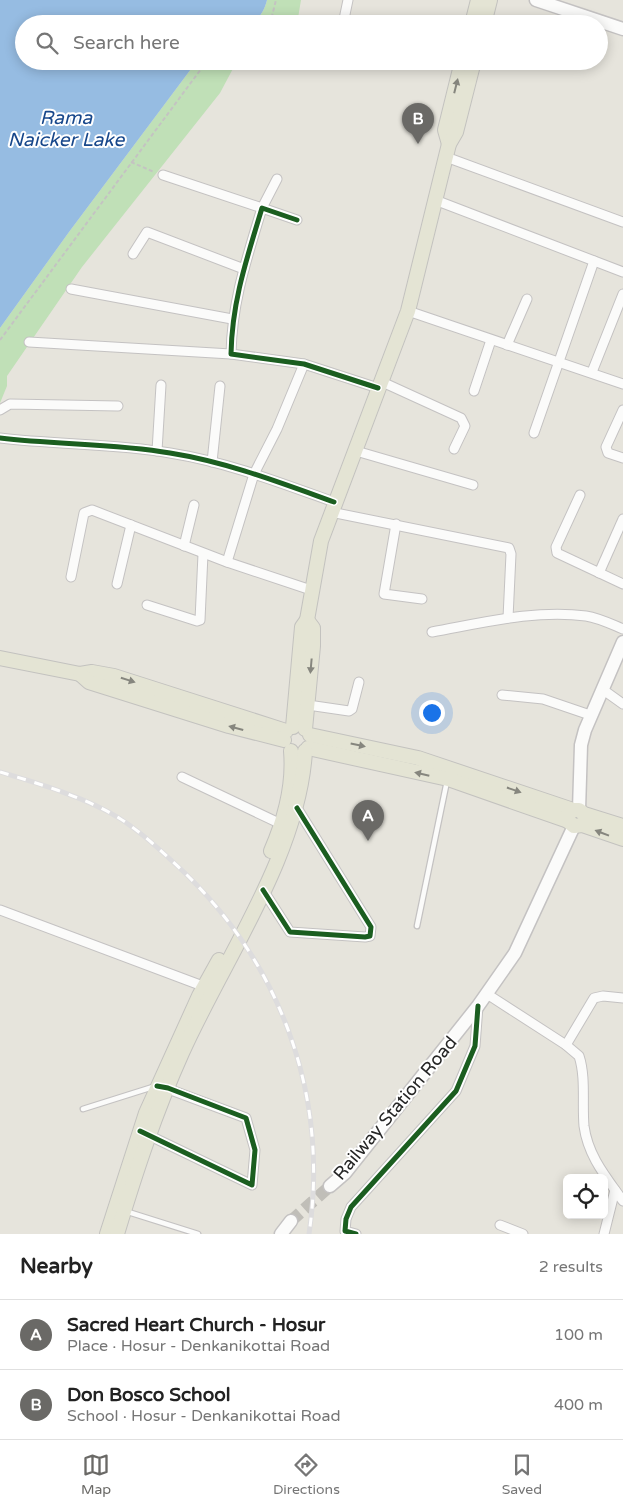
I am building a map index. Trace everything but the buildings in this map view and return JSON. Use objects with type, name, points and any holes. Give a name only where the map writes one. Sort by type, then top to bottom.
[{"type":"main road","points":[[474,15],[478,0]]},
{"type":"main road","points":[[486,15],[490,0]]},
{"type":"main road","points":[[536,0],[581,15]]},
{"type":"main road","points":[[560,0],[601,15]]},
{"type":"main road","points":[[608,18],[623,23]]},
{"type":"main road","points":[[608,24],[623,29]]},
{"type":"main road","points":[[448,151],[446,130],[460,70]]},
{"type":"main road","points":[[209,989],[263,890],[284,844],[297,808],[303,776],[298,739],[302,627],[307,620],[317,556],[332,507],[356,451],[408,311],[435,200],[448,151],[456,132],[472,70]]},
{"type":"main road","points":[[107,1234],[162,1087],[246,909],[281,824],[289,792],[298,739],[308,705],[313,628],[307,620]]},
{"type":"main road","name":"Railway Station Road","points":[[330,1186],[345,1173],[478,1006],[515,953],[577,818],[581,745],[590,716],[623,642]]},
{"type":"main road","points":[[0,658],[80,674],[92,672],[114,676],[298,739],[448,779],[577,818],[623,826]]},
{"type":"main road","points":[[298,739],[418,758],[577,818],[623,840]]},
{"type":"main road","points":[[117,1234],[144,1132]]},
{"type":"main road","points":[[281,1234],[291,1221]]},
{"type":"street","points":[[345,15],[348,0]]},
{"type":"street","points":[[448,151],[623,222]]},
{"type":"street","points":[[163,175],[297,220]]},
{"type":"street","points":[[231,354],[232,319],[244,268],[262,208],[277,179]]},
{"type":"street","points":[[435,200],[623,272]]},
{"type":"street","points":[[133,254],[144,233],[147,232],[244,268]]},
{"type":"street","points":[[534,433],[594,261]]},
{"type":"street","points":[[71,289],[232,319]]},
{"type":"street","points":[[592,372],[623,294]]},
{"type":"street","points":[[507,345],[526,299]]},
{"type":"street","points":[[408,311],[623,384]]},
{"type":"street","points":[[474,392],[491,340]]},
{"type":"street","points":[[29,342],[231,354],[304,364],[379,385],[461,418],[465,426],[454,450]]},
{"type":"street","points":[[227,562],[254,474],[277,428],[304,364]]},
{"type":"street","points":[[157,451],[161,385]]},
{"type":"street","points":[[212,462],[220,386]]},
{"type":"street","points":[[0,410],[10,404],[118,406]]},
{"type":"street","points":[[623,410],[606,450],[623,458]]},
{"type":"street","points":[[1,435],[119,446],[157,451],[212,462],[254,474],[332,507],[396,524],[509,548],[511,554],[508,618]]},
{"type":"street","points":[[356,451],[473,485]]},
{"type":"street","points":[[580,495],[556,547],[557,553],[623,584]]},
{"type":"street","points":[[184,546],[194,505]]},
{"type":"street","points":[[71,577],[84,513],[86,510],[92,510],[203,554],[311,590]]},
{"type":"street","points":[[599,573],[623,519]]},
{"type":"street","points":[[383,604],[396,524]]},
{"type":"street","points":[[116,584],[131,525]]},
{"type":"street","points":[[147,604],[197,621],[200,620],[203,554]]},
{"type":"street","points":[[384,594],[422,599]]},
{"type":"street","points":[[432,632],[508,618],[585,616],[623,629]]},
{"type":"street","points":[[308,705],[349,711],[352,708],[358,682]]},
{"type":"street","points":[[602,689],[623,704]]},
{"type":"street","points":[[502,695],[543,699],[590,716]]},
{"type":"street","points":[[182,777],[281,824]]},
{"type":"street","points":[[263,890],[290,932],[365,937],[370,936],[372,933],[371,927],[297,808]]},
{"type":"street","points":[[0,910],[209,989]]},
{"type":"street","points":[[487,994],[566,1045],[579,1056],[584,1127],[590,1148],[598,1168],[623,1201]]},
{"type":"street","points":[[566,1045],[594,998],[603,996],[623,998]]},
{"type":"street","name":"Railway Station Road","points":[[356,1234],[345,1231],[346,1220],[351,1207],[456,1091],[475,1046],[478,1006]]},
{"type":"street","points":[[144,1132],[252,1185],[256,1150],[246,1118],[162,1087]]},
{"type":"street","points":[[604,1234],[615,1190]]},
{"type":"street","points":[[500,1225],[523,1234]]},
{"type":"lane","points":[[416,926],[448,779]]},
{"type":"lane","points":[[83,1109],[148,1087],[162,1087]]},
{"type":"lane","points":[[124,1211],[198,1234]]},
{"type":"path","points":[[272,15],[276,0]]},
{"type":"path","points":[[0,340],[130,162],[200,70]]},
{"type":"path","points":[[130,162],[163,175]]},
{"type":"green space","points":[[267,0],[301,0],[298,15],[260,15]]},
{"type":"green space","points":[[190,70],[232,70],[220,93],[82,267],[7,376],[7,386],[0,403],[0,328]]},
{"type":"water","name":"Rama Naicker Lake","points":[[0,0],[267,0],[260,15],[15,15],[15,70],[190,70],[0,328]]},
{"type":"tunnel","points":[[291,1221],[330,1186]]},
{"type":"railway","points":[[0,772],[45,786],[92,804],[126,823],[166,855],[209,898],[241,939],[267,983],[288,1030],[303,1079],[311,1129],[313,1181],[309,1234]]},
{"type":"cycle path","points":[[297,220],[262,208],[237,298],[231,354],[304,364],[378,388]]},
{"type":"cycle path","points":[[0,438],[128,447],[191,457],[254,474],[334,502]]},
{"type":"cycle path","points":[[263,890],[290,932],[370,936],[371,927],[297,808]]},
{"type":"cycle path","points":[[356,1234],[345,1231],[346,1219],[351,1207],[456,1091],[475,1046],[478,1006]]},
{"type":"cycle path","points":[[140,1131],[252,1185],[255,1150],[246,1118],[168,1088],[157,1086]]},
{"type":"place","name":"Don Bosco School","points":[[418,144]]},
{"type":"place","name":"Sacred Heart Church - Hosur","points":[[368,841]]}]
